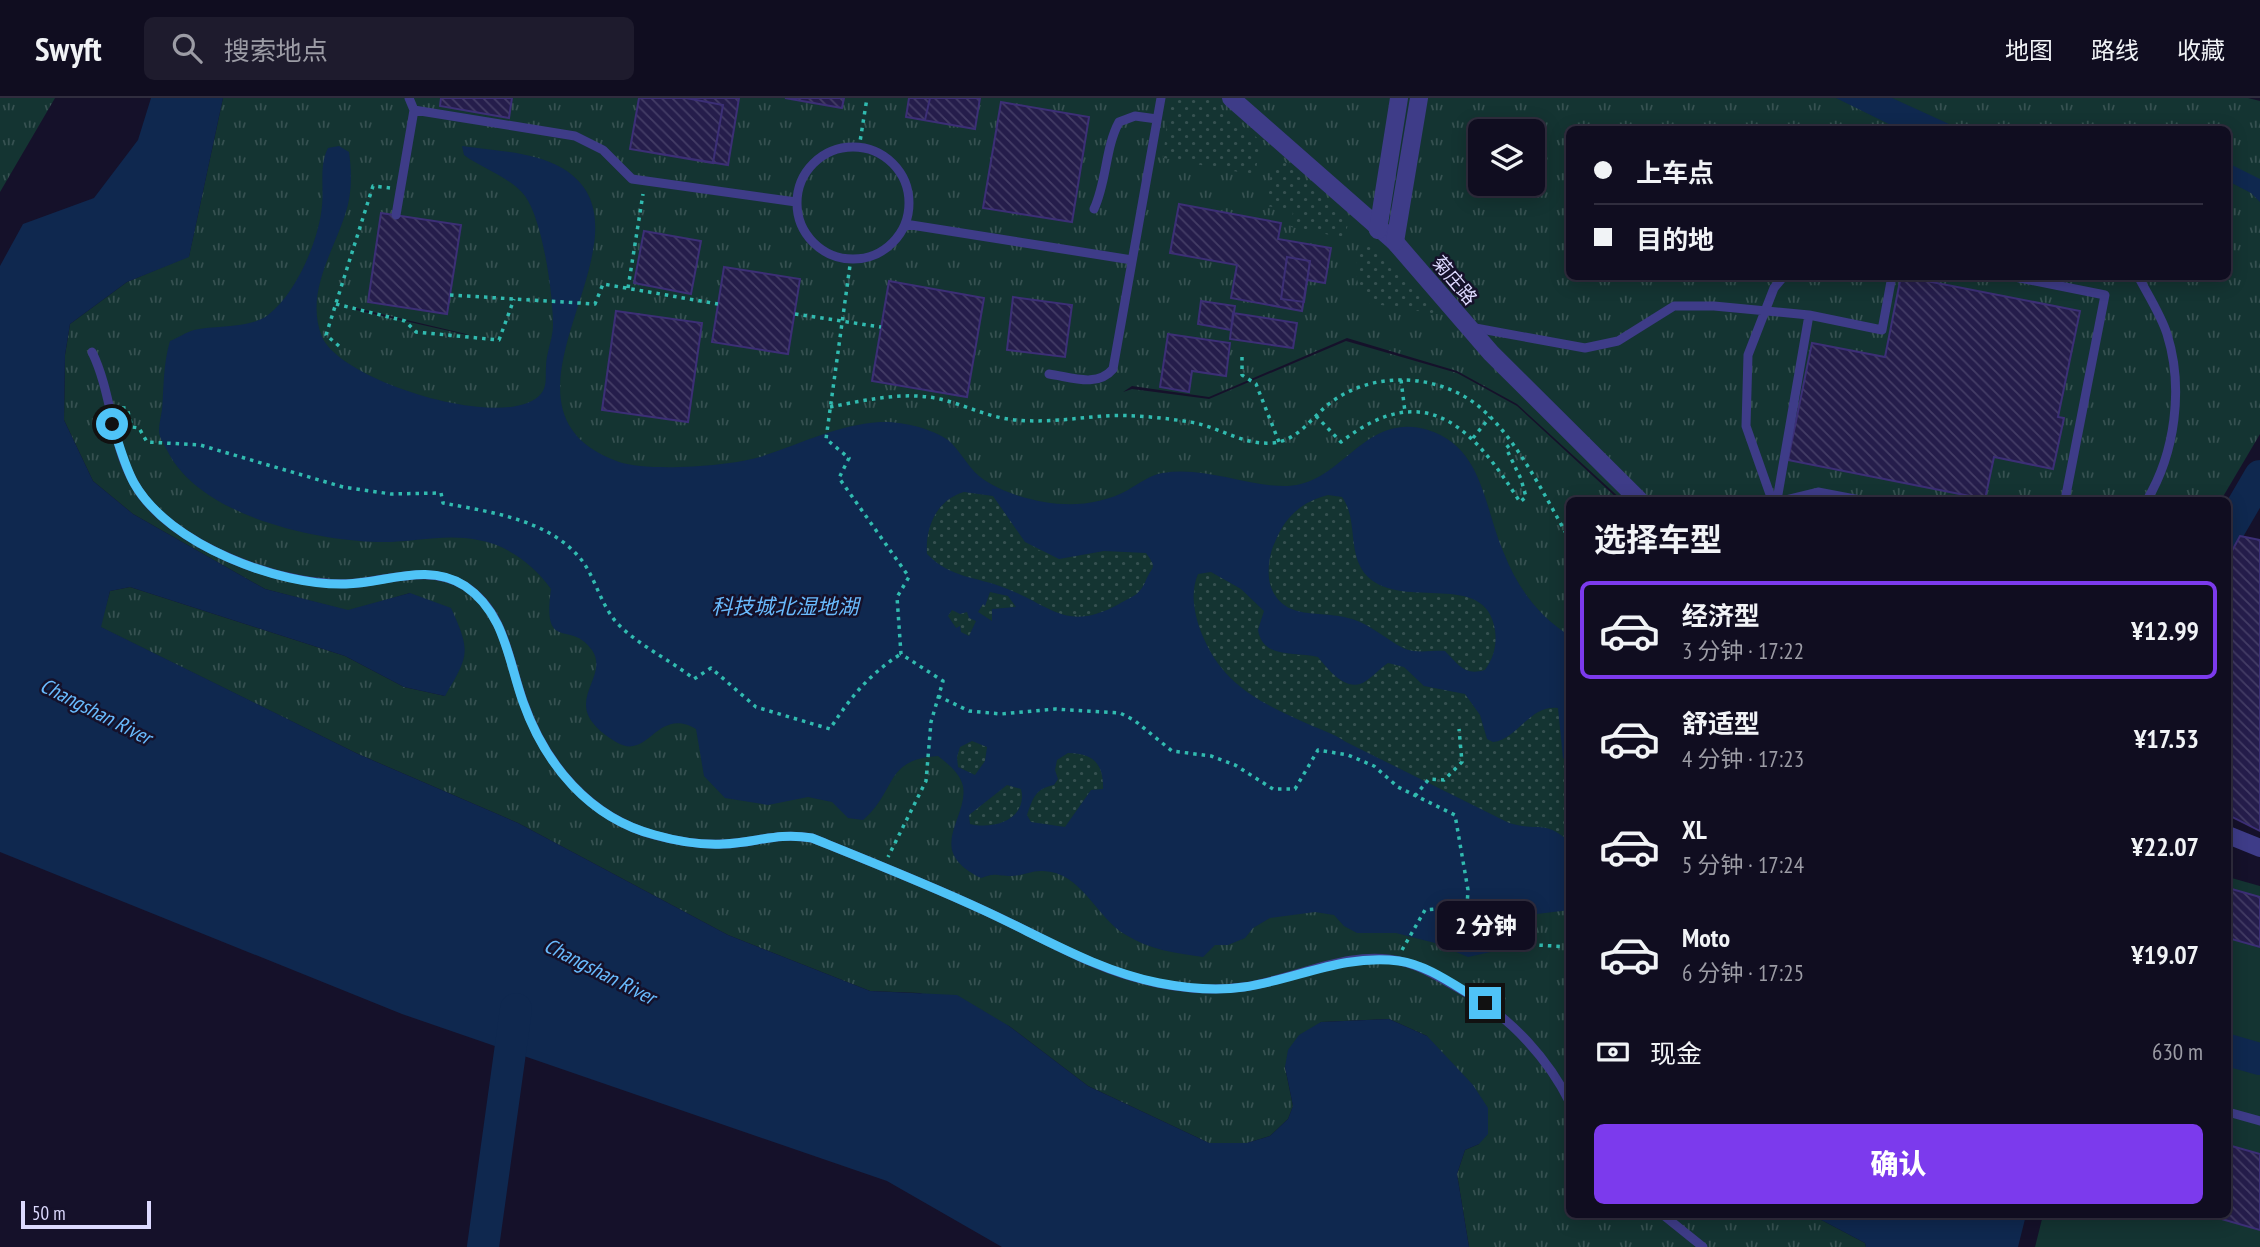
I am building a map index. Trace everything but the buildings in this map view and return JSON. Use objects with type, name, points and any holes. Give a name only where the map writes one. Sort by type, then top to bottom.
[{"type":"street","name":"菊庄路","points":[[1231,98],[1378,230],[1395,242],[1467,327],[1636,497]]},
{"type":"street","points":[[1378,230],[1399,98]]},
{"type":"street","points":[[1395,242],[1419,98]]},
{"type":"street","points":[[2231,836],[2260,848]]},
{"type":"lane","points":[[396,215],[414,110],[409,98]]},
{"type":"lane","points":[[1049,374],[1094,381],[1106,377],[1113,369],[1161,98]]},
{"type":"lane","points":[[414,110],[575,136],[603,150],[632,178],[796,202]]},
{"type":"lane","points":[[1094,209],[1103,191],[1114,132],[1119,122],[1135,116],[1157,119]]},
{"type":"lane","points":[[859,148],[884,156],[898,170],[906,186],[909,205],[905,224],[895,240],[880,252],[851,258],[826,252],[812,241],[802,226],[796,202],[804,174],[816,161],[831,151],[859,148]]},
{"type":"lane","points":[[905,224],[1132,260]]},
{"type":"lane","points":[[1773,497],[1746,426],[1748,355],[1774,288],[1781,280]]},
{"type":"lane","points":[[1467,327],[1585,348],[1618,341],[1674,306],[1809,315],[1882,330],[1891,280]]},
{"type":"lane","points":[[2030,280],[2105,295],[2066,497]]},
{"type":"lane","points":[[2140,280],[2167,334],[2177,404],[2163,473],[2149,497]]},
{"type":"lane","points":[[1775,497],[1809,315]]},
{"type":"lane","points":[[92,352],[102,376],[134,484],[156,511],[185,533],[234,560],[271,574],[309,583],[346,584],[412,574],[439,576],[463,585],[484,601],[498,621],[523,702],[536,733],[575,791],[622,824],[655,836],[691,842],[723,844],[787,834],[812,838],[884,866],[1086,958],[1131,976],[1161,984],[1197,988],[1243,987],[1317,967],[1363,960],[1396,961],[1434,974],[1485,1003],[1522,1036],[1566,1095]]},
{"type":"lane","points":[[1797,497],[1818,492],[1844,497]]},
{"type":"lane","points":[[2231,1113],[2260,1121]]},
{"type":"lane","points":[[1667,1218],[1703,1247]]},
{"type":"path","points":[[859,148],[867,98]]},
{"type":"path","points":[[628,288],[645,181]]},
{"type":"path","points":[[339,346],[326,335],[373,186],[401,190]]},
{"type":"path","points":[[851,258],[826,439],[849,458],[839,478],[909,577],[897,597],[901,653]]},
{"type":"path","points":[[450,296],[594,304],[603,284],[718,304]]},
{"type":"path","points":[[336,304],[405,321],[416,332],[499,340],[514,299]]},
{"type":"path","points":[[794,314],[881,327]]},
{"type":"path","points":[[1242,356],[1242,375],[1256,384],[1279,442]]},
{"type":"path","points":[[831,407],[868,399],[923,396],[1014,420],[1073,421],[1120,416],[1169,419],[1193,422],[1240,439],[1279,442],[1300,431],[1331,403],[1364,384],[1401,380],[1436,385],[1461,394],[1490,417],[1511,444],[1566,533]]},
{"type":"path","points":[[1401,380],[1405,412]]},
{"type":"path","points":[[109,407],[127,408],[132,427],[139,428],[147,442],[200,445],[344,487],[391,494],[441,493],[443,503],[526,522],[555,536],[580,558],[615,621],[642,645],[670,660],[694,679],[711,668],[756,707],[830,729],[850,697],[884,664],[901,653]]},
{"type":"path","points":[[1316,416],[1341,442],[1374,419],[1405,412],[1427,412],[1458,426],[1473,438],[1494,461],[1520,502],[1526,497],[1521,479],[1506,448],[1511,444]]},
{"type":"path","points":[[1473,438],[1490,417]]},
{"type":"path","points":[[884,866],[926,781],[931,722],[943,681],[901,653]]},
{"type":"path","points":[[938,695],[969,710],[990,713],[1055,709],[1120,713],[1134,720],[1172,751],[1211,756],[1235,765],[1272,789],[1295,789],[1318,750],[1348,755],[1374,766],[1398,788],[1455,815],[1468,890],[1467,906]]},
{"type":"path","points":[[1415,796],[1429,779],[1444,780],[1462,762],[1459,729]]},
{"type":"path","points":[[1396,961],[1424,910],[1467,906],[1537,945],[1566,947]]},
{"type":"green space","points":[[0,98],[55,98],[0,192]]},
{"type":"green space","points":[[223,98],[2248,98],[2260,101],[2260,434],[2223,497],[1619,497],[1517,404],[1457,371],[1347,338],[1209,397],[1132,386],[1123,392],[1132,389],[1209,399],[1346,341],[1457,373],[1517,406],[1616,497],[1566,497],[1566,1218],[1818,1218],[1865,1243],[1866,1247],[1469,1247],[1457,1174],[1465,1150],[1479,1144],[1427,1036],[1389,1019],[1321,1022],[1285,1067],[1293,1106],[1288,1119],[1270,1136],[1247,1143],[1209,1143],[1088,1086],[1009,1026],[920,993],[870,991],[728,935],[518,823],[358,754],[100,627],[110,591],[130,587],[345,656],[404,687],[445,696],[410,593],[349,611],[265,589],[133,514],[93,481],[64,420],[65,355],[70,324],[127,282],[189,256]],"holes":[[[356,308],[466,334],[356,310]]]},
{"type":"green space","points":[[1170,98],[1207,98],[1261,141],[1255,175],[1163,158]]},
{"type":"green space","points":[[1283,160],[1349,218],[1345,238],[1291,227],[1293,211],[1267,206],[1271,172]]},
{"type":"green space","points":[[1368,239],[1442,312],[1437,314],[1369,303],[1360,288],[1356,271],[1359,254]]},
{"type":"green space","points":[[964,492],[993,496],[1028,541],[1044,552],[1056,555],[1146,553],[1153,563],[1153,572],[1139,594],[1096,616],[1053,614],[988,583],[949,573],[927,554],[928,534],[939,508],[946,501]]},
{"type":"green space","points":[[1328,495],[1342,497],[1347,506],[1359,558],[1369,577],[1463,594],[1484,607],[1491,616],[1497,636],[1492,659],[1485,670],[1476,672],[1463,669],[1449,656],[1434,650],[1407,649],[1351,619],[1299,614],[1284,606],[1273,591],[1269,573],[1277,537],[1297,510]]},
{"type":"green space","points":[[1211,572],[1241,589],[1264,611],[1262,623],[1278,653],[1318,657],[1327,668],[1362,684],[1388,663],[1465,694],[1480,715],[1487,739],[1505,738],[1536,712],[1559,708],[1563,758],[1566,760],[1566,839],[1547,828],[1509,823],[1330,732],[1277,712],[1245,691],[1219,664],[1201,632],[1194,603],[1198,574]]},
{"type":"green space","points":[[990,592],[1008,596],[1017,607],[992,614],[993,622],[978,612]]},
{"type":"green space","points":[[951,610],[967,612],[976,621],[969,636],[956,628],[948,616]]},
{"type":"green space","points":[[972,741],[987,747],[985,761],[975,776],[958,767],[957,757],[960,747]]},
{"type":"green space","points":[[1068,753],[1090,758],[1095,762],[1101,773],[1103,789],[1091,790],[1065,827],[1031,822],[1027,815],[1033,799],[1043,789],[1054,785],[1057,760]]},
{"type":"green space","points":[[1007,785],[1020,788],[1019,808],[1014,815],[999,823],[970,824],[969,815]]},
{"type":"green space","points":[[2231,878],[2260,886],[2260,1247],[2035,1247],[2042,1218],[2231,1218]]},
{"type":"water","name":"Changshan River","points":[[151,98],[223,98],[189,257],[127,282],[70,324],[65,355],[64,420],[93,481],[133,514],[265,589],[348,610],[410,593],[451,608],[462,635],[464,653],[463,662],[445,696],[404,687],[345,656],[130,587],[110,591],[101,627],[358,754],[518,823],[728,935],[870,991],[957,995],[1009,1026],[1088,1086],[1209,1143],[1247,1143],[1270,1136],[1288,1119],[1293,1106],[1285,1067],[1288,1050],[1299,1035],[1321,1022],[1389,1019],[1427,1036],[1473,1085],[1488,1108],[1488,1134],[1479,1144],[1465,1150],[1457,1174],[1469,1247],[1002,1247],[887,1181],[402,1014],[0,852],[0,266],[23,224],[94,198],[138,140]]},
{"type":"water","points":[[1836,98],[1892,98],[1949,124],[1969,126],[1893,126]]},
{"type":"water","name":"科技城北湿地湖","points":[[339,146],[349,152],[351,184],[345,215],[318,290],[318,321],[322,337],[335,354],[359,370],[389,384],[424,396],[492,408],[520,405],[542,393],[552,336],[551,295],[542,240],[525,196],[512,184],[464,155],[462,146],[526,155],[562,168],[589,197],[595,233],[587,275],[563,362],[561,402],[577,436],[619,462],[649,467],[730,463],[760,457],[848,427],[880,422],[897,423],[925,429],[948,440],[979,476],[1001,489],[1044,502],[1076,504],[1108,498],[1163,473],[1194,472],[1288,486],[1307,482],[1324,474],[1370,439],[1387,430],[1406,427],[1428,430],[1446,438],[1471,464],[1479,480],[1503,551],[1515,577],[1538,609],[1566,633],[1566,760],[1563,758],[1558,708],[1539,711],[1502,740],[1493,742],[1487,739],[1480,715],[1465,694],[1424,686],[1404,667],[1388,663],[1367,681],[1354,685],[1342,681],[1318,657],[1282,652],[1266,646],[1258,630],[1264,611],[1241,589],[1211,572],[1198,574],[1194,596],[1196,618],[1220,666],[1231,679],[1258,699],[1509,823],[1547,828],[1566,839],[1566,910],[1528,915],[1504,949],[1468,957],[1435,943],[1396,933],[1357,933],[1344,926],[1334,915],[1315,912],[1270,918],[1253,928],[1245,938],[1228,945],[1215,945],[1203,957],[1154,947],[1135,940],[1115,927],[1078,887],[1057,873],[1039,871],[981,878],[964,867],[955,856],[951,845],[963,798],[963,786],[956,773],[938,756],[908,763],[893,778],[874,809],[863,820],[848,818],[832,802],[808,797],[768,805],[725,798],[704,776],[696,729],[682,724],[671,724],[662,728],[637,745],[627,746],[616,742],[588,716],[586,704],[596,661],[592,650],[584,641],[554,629],[549,609],[551,589],[528,564],[500,546],[465,538],[378,542],[322,536],[259,520],[204,492],[182,473],[159,433],[170,341],[203,328],[252,323],[268,315],[288,294],[311,250],[320,220],[325,155],[328,148]],"holes":[[[964,492],[993,496],[1025,542],[1059,559],[1104,551],[1146,553],[1153,567],[1139,592],[1119,604],[1085,616],[1060,614],[1005,588],[955,573],[927,554],[928,534],[939,508],[946,501]],[[1328,495],[1342,497],[1350,516],[1357,558],[1368,577],[1383,587],[1402,591],[1460,595],[1476,601],[1488,612],[1496,641],[1493,656],[1485,670],[1467,670],[1445,651],[1408,650],[1352,619],[1293,610],[1284,605],[1270,584],[1271,552],[1289,518],[1302,506]],[[990,592],[1008,596],[1016,607],[992,609],[992,621],[978,612],[983,604],[985,606]],[[952,610],[960,614],[967,612],[969,618],[976,621],[969,636],[961,632],[960,626],[956,628],[948,616]],[[972,741],[987,747],[985,761],[975,775],[958,767],[960,747]],[[1068,753],[1084,755],[1099,767],[1103,780],[1103,789],[1091,790],[1065,827],[1031,822],[1027,815],[1036,795],[1054,785],[1058,779],[1055,770],[1057,760]],[[1007,785],[1021,789],[1020,808],[1008,820],[990,825],[970,824],[969,815]]]},
{"type":"water","points":[[2231,164],[2260,179],[2260,202],[2251,193],[2231,183]]},
{"type":"water","points":[[1818,1218],[2025,1218],[2018,1247],[1866,1247],[1865,1243]]},
{"type":"waterway","points":[[2231,526],[2260,476]]},
{"type":"waterway","points":[[483,1247],[516,1009]]},
{"type":"waterway","points":[[2231,1051],[2260,1059]]},
{"type":"route","points":[[112,424],[134,484],[156,511],[185,533],[234,560],[271,574],[309,583],[346,584],[412,574],[439,576],[463,585],[484,601],[498,621],[523,702],[536,733],[575,791],[622,824],[655,836],[691,842],[723,844],[787,834],[812,838],[980,908],[1086,958],[1131,976],[1161,984],[1197,988],[1243,987],[1317,967],[1363,960],[1402,961],[1434,974],[1485,1003]]}]
